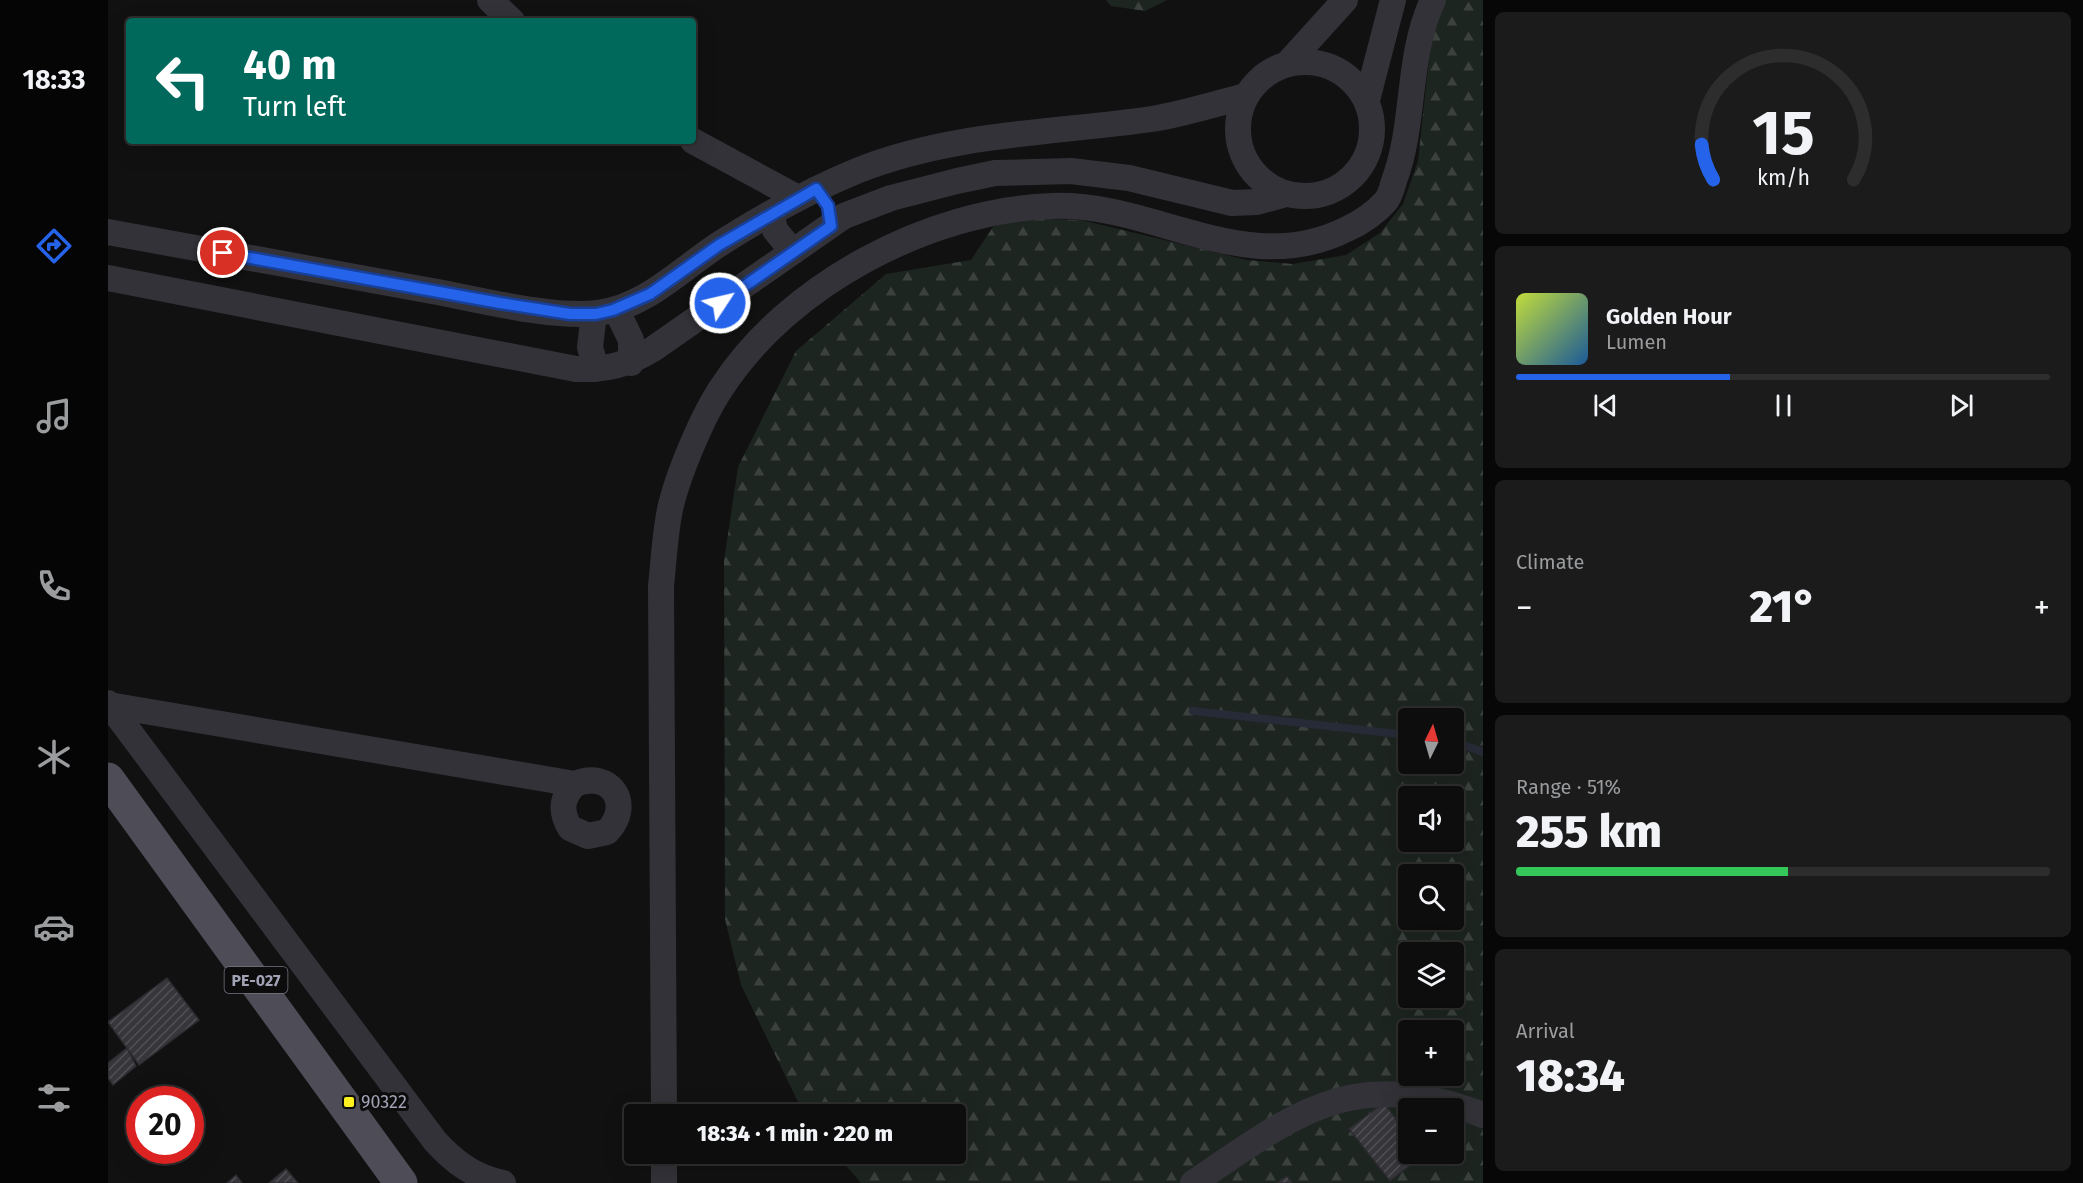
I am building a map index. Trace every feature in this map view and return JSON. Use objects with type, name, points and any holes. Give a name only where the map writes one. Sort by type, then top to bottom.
[{"type":"main road","name":"PE-027","points":[[108,779],[401,1183]]},
{"type":"street","points":[[490,0],[509,18]]},
{"type":"street","points":[[1288,63],[1319,62],[1347,75],[1367,100],[1373,121],[1372,143],[1364,164],[1349,181],[1330,192],[1308,197],[1286,194],[1259,179],[1242,155],[1236,125],[1245,96],[1263,75],[1288,63],[1345,0]]},
{"type":"street","points":[[1367,100],[1393,0]]},
{"type":"street","points":[[664,1104],[661,586],[671,505],[690,452],[721,388],[756,342],[812,295],[864,261],[935,227],[988,213],[1053,206],[1109,211],[1248,247],[1297,245],[1332,237],[1358,224],[1387,201],[1401,165],[1415,61],[1426,14],[1433,0]]},
{"type":"street","points":[[108,232],[500,303],[570,314],[605,311],[650,294],[719,245],[771,213],[807,193],[860,170],[927,148],[971,139],[1156,118],[1245,96]]},
{"type":"street","points":[[696,142],[807,193],[828,206],[831,226]]},
{"type":"street","points":[[108,278],[576,369],[597,369],[631,363],[844,216],[891,198],[995,173],[1043,171],[1101,173],[1232,203],[1257,202],[1286,194]]},
{"type":"street","points":[[771,213],[775,230],[793,252]]},
{"type":"street","points":[[605,311],[631,340],[631,363]]},
{"type":"street","points":[[597,369],[590,347],[605,311]]},
{"type":"street","points":[[109,704],[575,784]]},
{"type":"street","points":[[109,704],[435,1141],[451,1159],[468,1171],[502,1183]]},
{"type":"street","points":[[1193,1183],[1276,1127],[1306,1110],[1330,1101],[1358,1095],[1398,1095],[1432,1100],[1483,1115]]},
{"type":"street","points":[[664,1164],[664,1183]]},
{"type":"green space","points":[[1106,0],[1167,0],[1145,11],[1111,6]]},
{"type":"green space","points":[[1443,0],[1483,0],[1483,1183],[861,1183],[845,1164],[966,1164],[966,1104],[799,1104],[741,985],[725,919],[724,561],[738,467],[796,351],[886,274],[971,260],[993,227],[1021,218],[1081,220],[1247,260],[1293,264],[1346,255],[1380,233],[1403,204],[1418,161],[1432,30]]},
{"type":"building","points":[[167,978],[199,1020],[139,1065],[108,1022]]},
{"type":"building","points":[[127,1048],[136,1066],[113,1085],[108,1078],[108,1063]]},
{"type":"building","points":[[1384,1103],[1398,1122],[1398,1164],[1411,1164],[1390,1181],[1349,1129]]},
{"type":"building","points":[[286,1169],[298,1183],[269,1183]]},
{"type":"building","points":[[236,1175],[242,1183],[227,1183]]},
{"type":"building","points":[[1287,1176],[1292,1183],[1277,1183]]},
{"type":"waterway","points":[[1193,711],[1398,734]]},
{"type":"waterway","points":[[1464,745],[1483,752]]},
{"type":"place","name":"90322","points":[[349,1102]]},
{"type":"route","points":[[223,253],[500,303],[570,314],[596,314],[613,310],[650,294],[719,245],[816,189],[825,198],[831,226],[720,303]]}]
